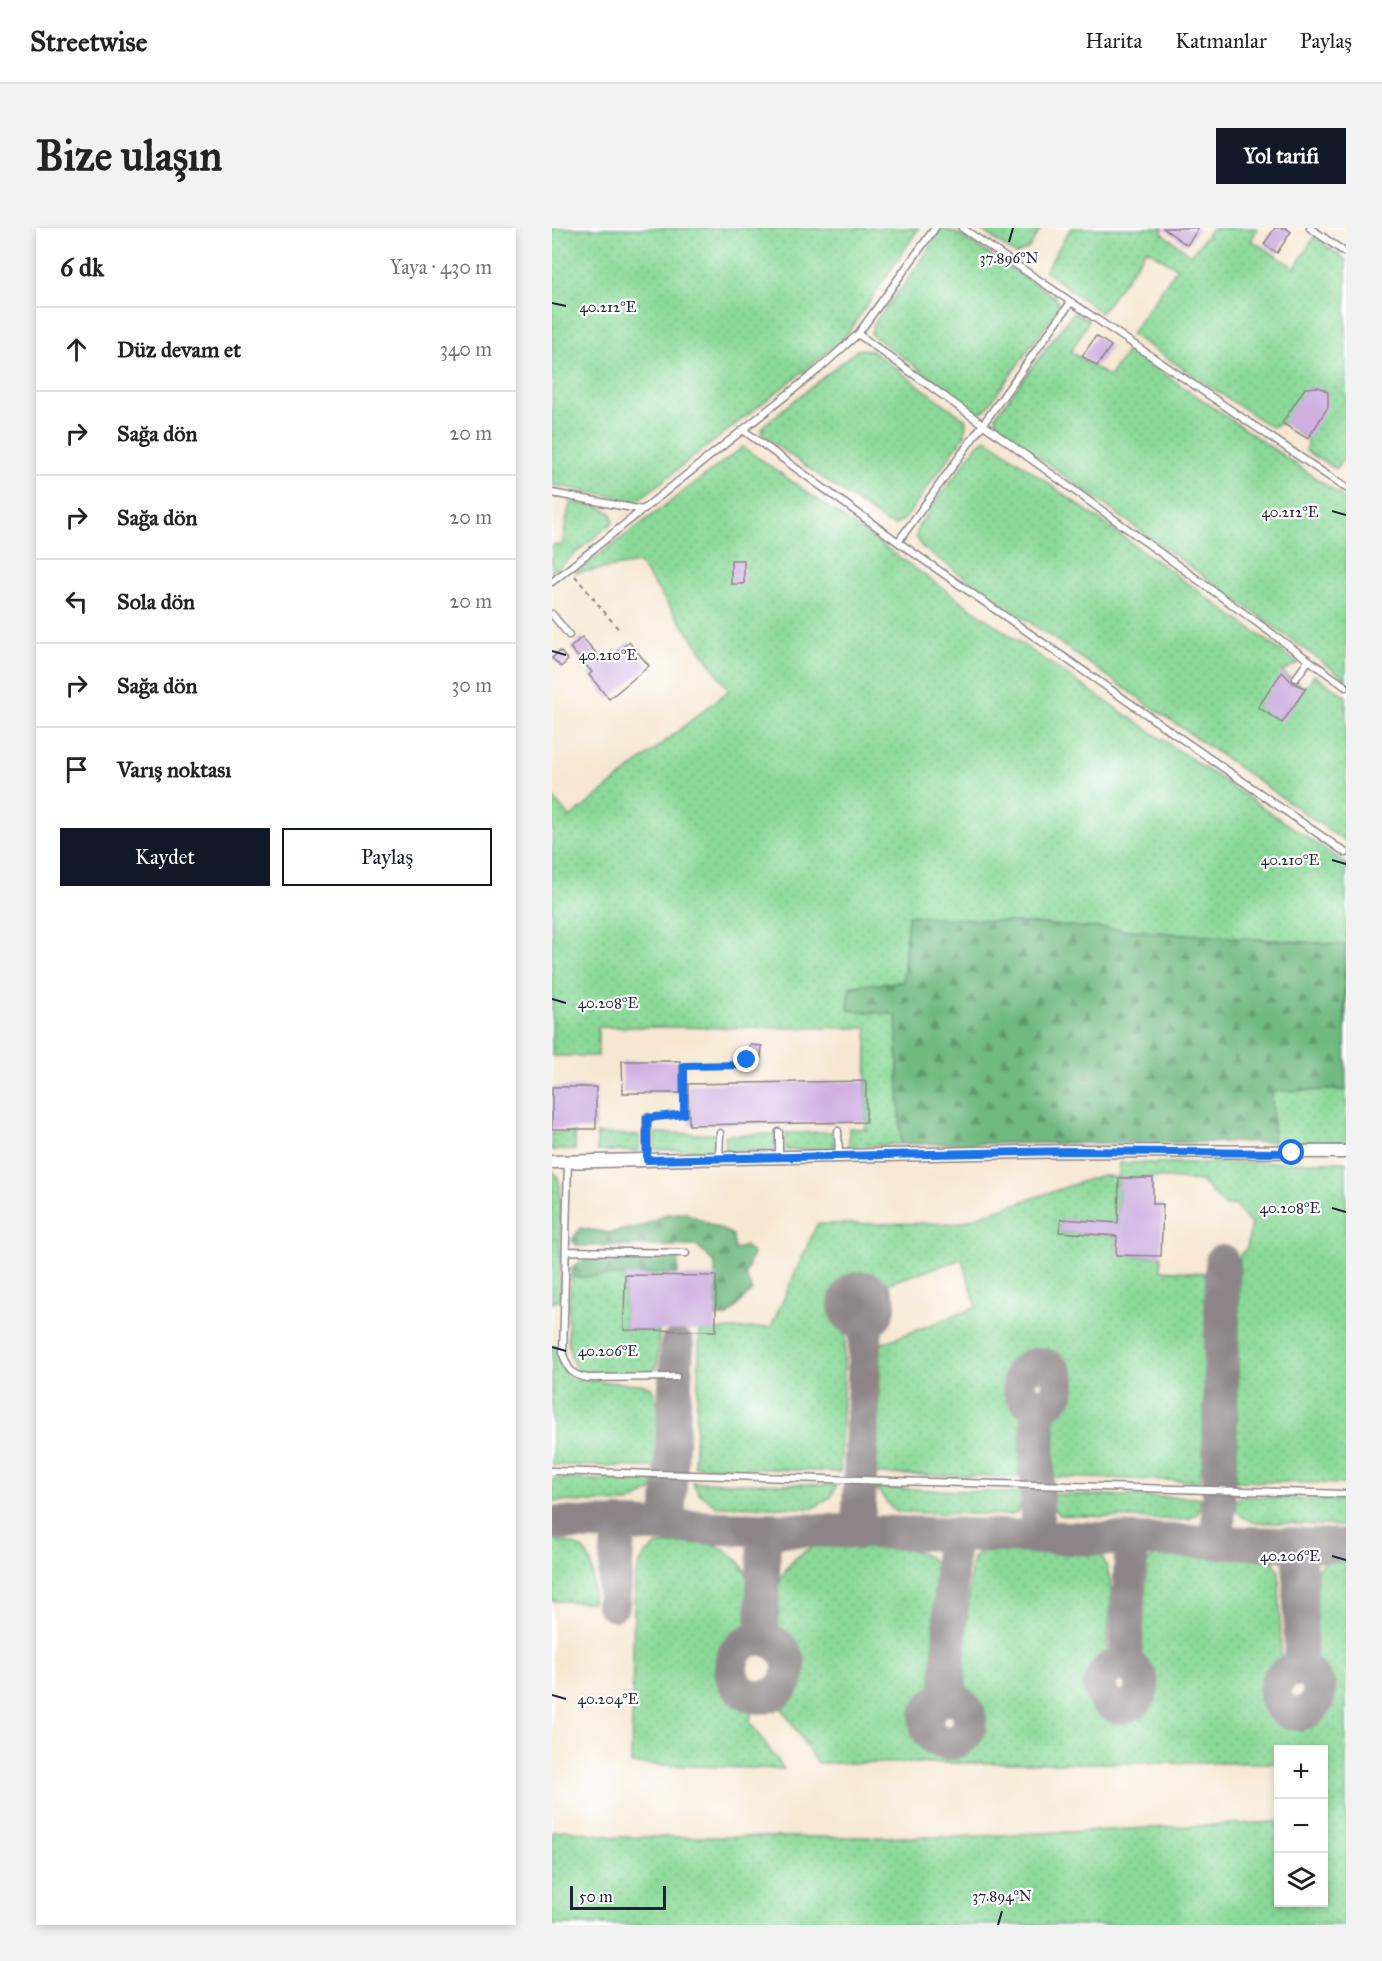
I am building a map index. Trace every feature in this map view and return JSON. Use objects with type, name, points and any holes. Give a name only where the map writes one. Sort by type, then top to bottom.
[{"type":"street","points":[[552,1162],[1072,1151],[1346,1152]]},
{"type":"lane","points":[[552,582],[818,370],[858,334],[934,228]]},
{"type":"lane","points":[[962,228],[1346,488]]},
{"type":"lane","points":[[1310,228],[1346,253]]},
{"type":"lane","points":[[898,542],[1071,302]]},
{"type":"lane","points":[[858,334],[1346,687]]},
{"type":"lane","points":[[743,430],[898,542],[1346,853]]},
{"type":"lane","points":[[552,493],[643,510]]},
{"type":"lane","points":[[552,614],[569,635]]},
{"type":"lane","points":[[1296,678],[1309,660]]},
{"type":"lane","points":[[647,1118],[647,1160]]},
{"type":"lane","points":[[838,1131],[839,1156]]},
{"type":"lane","points":[[779,1132],[779,1157]]},
{"type":"lane","points":[[720,1133],[720,1158]]},
{"type":"lane","points":[[568,1161],[563,1354],[568,1369],[575,1376],[586,1378],[676,1377]]},
{"type":"lane","points":[[566,1251],[686,1253]]},
{"type":"lane","points":[[552,1471],[1346,1494]]},
{"type":"path","points":[[569,569],[620,631]]},
{"type":"path","points":[[647,1118],[684,1114],[684,1066],[745,1065],[747,1060]]},
{"type":"green space","points":[[552,228],[919,228],[848,333],[818,360],[637,501],[552,485]]},
{"type":"green space","points":[[942,228],[958,234],[1055,297],[1058,303],[1055,313],[986,409],[979,413],[871,334],[873,325],[918,266]]},
{"type":"green space","points":[[979,228],[1041,228],[1029,248],[1016,255]]},
{"type":"green space","points":[[1071,228],[1163,228],[1161,232],[1191,255],[1212,228],[1258,228],[1251,240],[1295,268],[1314,237],[1346,260],[1346,456],[1336,469],[1306,451],[1307,439],[1283,423],[1271,427],[1131,334],[1177,268],[1147,249],[1101,313],[1045,271]]},
{"type":"green space","points":[[1073,313],[1089,320],[1071,352],[1109,377],[1128,349],[1346,499],[1346,679],[997,427],[996,415]]},
{"type":"green space","points":[[857,350],[872,351],[966,420],[965,435],[905,519],[895,525],[887,523],[763,436],[761,431],[765,424]]},
{"type":"green space","points":[[987,439],[1298,663],[1282,672],[1305,688],[1314,675],[1346,696],[1346,842],[923,548],[916,537],[919,525],[978,444]]},
{"type":"green space","points":[[743,447],[1029,649],[1346,864],[1346,1027],[1344,945],[908,915],[903,982],[850,986],[848,1009],[896,1014],[901,1144],[849,1147],[849,1128],[866,1129],[867,1028],[598,1027],[598,1056],[552,1056],[552,796],[570,818],[729,690],[639,563],[575,573]]},
{"type":"green space","points":[[570,502],[599,507],[611,513],[613,522],[552,573],[552,545],[562,545]]},
{"type":"green space","points":[[908,915],[1344,945],[1346,1090],[1272,1091],[1273,1142],[901,1144],[896,1015],[848,1010],[850,986],[903,982]]},
{"type":"green space","points":[[1346,1090],[1346,1142],[1273,1142],[1272,1091]]},
{"type":"green space","points":[[834,1132],[834,1149],[786,1150],[786,1133]]},
{"type":"green space","points":[[552,1133],[575,1133],[575,1150],[552,1150]]},
{"type":"green space","points":[[655,1133],[715,1134],[715,1150],[655,1150]]},
{"type":"green space","points":[[597,1134],[639,1135],[639,1151],[597,1151]]},
{"type":"green space","points":[[775,1134],[775,1151],[726,1151],[725,1135]]},
{"type":"green space","points":[[1346,1162],[1346,1484],[1236,1481],[1240,1255],[1247,1248],[1251,1225],[1235,1205],[1224,1206],[1201,1181],[1156,1177],[1119,1178],[1118,1223],[1061,1219],[1060,1232],[1117,1236],[1116,1255],[1161,1256],[1161,1270],[1206,1273],[1203,1460],[1199,1481],[1054,1477],[1055,1413],[1066,1401],[1068,1376],[1049,1359],[1049,1353],[1034,1353],[1034,1357],[1020,1364],[1013,1376],[1012,1391],[1017,1405],[1015,1412],[1021,1416],[1019,1477],[871,1474],[875,1346],[977,1307],[962,1259],[880,1286],[861,1278],[842,1288],[838,1298],[838,1307],[846,1324],[840,1472],[694,1466],[700,1331],[771,1327],[817,1224],[958,1223],[1102,1175],[1118,1178],[1120,1163]]},
{"type":"green space","points":[[552,1171],[557,1175],[560,1186],[560,1294],[559,1301],[552,1303]]},
{"type":"green space","points":[[684,1212],[733,1235],[734,1250],[745,1246],[753,1254],[745,1275],[752,1290],[727,1317],[716,1317],[715,1264],[698,1246],[577,1246],[572,1240],[580,1228],[610,1233],[645,1225],[663,1215]]},
{"type":"green space","points":[[622,1255],[678,1256],[678,1274],[571,1277],[571,1268],[592,1258]]},
{"type":"green space","points":[[625,1275],[624,1329],[659,1330],[657,1365],[652,1373],[581,1374],[574,1366],[568,1342],[571,1277]]},
{"type":"green space","points":[[552,1346],[557,1347],[565,1374],[574,1380],[640,1384],[651,1387],[658,1405],[661,1427],[661,1448],[656,1467],[552,1465]]},
{"type":"green space","points":[[552,1479],[658,1481],[651,1491],[629,1503],[552,1501]]},
{"type":"green space","points":[[692,1482],[836,1485],[832,1496],[814,1508],[717,1506],[699,1493]]},
{"type":"green space","points":[[876,1488],[1021,1493],[1021,1503],[1018,1512],[1011,1515],[900,1512],[892,1509]]},
{"type":"green space","points":[[1052,1494],[1201,1498],[1199,1512],[1191,1518],[1181,1520],[1060,1515],[1053,1508]]},
{"type":"green space","points":[[1240,1496],[1346,1501],[1346,1526],[1253,1522],[1244,1518],[1236,1509]]},
{"type":"green space","points":[[552,1541],[566,1542],[585,1552],[592,1568],[592,1602],[552,1601]]},
{"type":"green space","points":[[710,1543],[736,1558],[744,1568],[751,1591],[751,1634],[730,1649],[724,1676],[725,1689],[733,1699],[752,1704],[750,1723],[784,1769],[631,1764],[635,1578],[639,1565],[645,1555],[657,1545]]},
{"type":"green space","points":[[821,1543],[882,1544],[911,1550],[936,1563],[931,1683],[926,1698],[919,1707],[916,1719],[921,1742],[940,1753],[941,1757],[952,1758],[954,1753],[970,1744],[979,1721],[966,1684],[965,1655],[971,1567],[973,1558],[983,1550],[1100,1553],[1106,1564],[1111,1587],[1107,1648],[1112,1648],[1098,1664],[1089,1682],[1089,1690],[1095,1704],[1100,1709],[1115,1717],[1114,1721],[1125,1723],[1127,1717],[1148,1705],[1153,1693],[1152,1677],[1134,1650],[1139,1649],[1145,1564],[1156,1555],[1265,1556],[1273,1561],[1279,1571],[1281,1657],[1286,1657],[1268,1674],[1264,1682],[1264,1696],[1266,1703],[1276,1715],[1289,1724],[1288,1729],[1303,1731],[1303,1724],[1314,1721],[1320,1715],[1329,1696],[1325,1683],[1308,1658],[1316,1656],[1317,1569],[1328,1560],[1346,1560],[1346,1925],[552,1925],[552,1831],[569,1830],[615,1837],[955,1837],[1274,1822],[1274,1907],[1328,1907],[1328,1745],[1274,1745],[1274,1763],[817,1763],[778,1702],[790,1692],[795,1668],[789,1648],[776,1637],[777,1593],[786,1570],[806,1551]]},
{"type":"building","points":[[1163,228],[1199,228],[1187,245]]},
{"type":"building","points":[[1275,228],[1286,228],[1291,232],[1277,253],[1264,244]]},
{"type":"building","points":[[1096,336],[1111,346],[1097,366],[1082,356]]},
{"type":"building","points":[[1319,387],[1328,392],[1328,407],[1308,439],[1282,423],[1305,388]]},
{"type":"building","points":[[731,560],[744,560],[744,584],[731,584]]},
{"type":"building","points":[[582,637],[604,662],[629,642],[649,666],[609,699],[589,675],[592,672],[570,648]]},
{"type":"building","points":[[560,651],[568,660],[561,667],[552,658]]},
{"type":"building","points":[[1282,672],[1293,683],[1306,688],[1282,723],[1258,707]]},
{"type":"building","points":[[750,1045],[762,1046],[761,1058],[750,1057]]},
{"type":"building","points":[[622,1061],[680,1061],[680,1093],[623,1093]]},
{"type":"building","points":[[866,1081],[866,1122],[689,1125],[688,1084]]},
{"type":"building","points":[[552,1087],[596,1087],[596,1129],[552,1129]]},
{"type":"building","points":[[1119,1178],[1153,1178],[1153,1204],[1163,1204],[1161,1256],[1116,1255],[1117,1236],[1059,1232],[1061,1219],[1118,1223]]},
{"type":"building","points":[[625,1275],[716,1276],[716,1331],[624,1330]]},
{"type":"taxiway","points":[[1218,1543],[1222,1261]]},
{"type":"taxiway","points":[[862,1288],[874,1293],[879,1305],[874,1317],[862,1322],[850,1317],[845,1305],[850,1293],[862,1288]]},
{"type":"taxiway","points":[[858,1533],[866,1322]]},
{"type":"taxiway","points":[[668,1527],[677,1345]]},
{"type":"taxiway","points":[[1039,1364],[1053,1370],[1059,1384],[1053,1398],[1039,1404],[1025,1398],[1019,1384],[1025,1370],[1039,1364]]},
{"type":"taxiway","points":[[1037,1404],[1037,1538]]},
{"type":"taxiway","points":[[552,1523],[1346,1546]]},
{"type":"taxiway","points":[[613,1604],[619,1524]]},
{"type":"taxiway","points":[[762,1639],[764,1530]]},
{"type":"taxiway","points":[[948,1698],[952,1535]]},
{"type":"taxiway","points":[[1125,1665],[1132,1540]]},
{"type":"taxiway","points":[[1299,1545],[1301,1670]]},
{"type":"taxiway","points":[[760,1639],[771,1641],[784,1652],[789,1668],[787,1679],[776,1692],[760,1697],[749,1695],[736,1684],[731,1668],[733,1657],[744,1644],[760,1639]]},
{"type":"taxiway","points":[[1121,1665],[1129,1666],[1136,1671],[1141,1678],[1142,1686],[1141,1694],[1136,1701],[1129,1706],[1121,1707],[1113,1706],[1106,1701],[1101,1694],[1100,1686],[1101,1678],[1106,1671],[1113,1666],[1121,1665]]},
{"type":"taxiway","points":[[1297,1670],[1306,1671],[1313,1676],[1318,1683],[1319,1692],[1318,1701],[1313,1708],[1306,1713],[1297,1714],[1288,1713],[1281,1708],[1276,1701],[1275,1692],[1276,1683],[1281,1676],[1288,1671],[1297,1670]]},
{"type":"taxiway","points":[[948,1699],[957,1700],[964,1705],[969,1712],[970,1721],[969,1730],[964,1737],[957,1742],[948,1743],[939,1742],[932,1737],[927,1730],[926,1721],[927,1712],[932,1705],[939,1700],[948,1699]]},
{"type":"route","points":[[747,1060],[745,1065],[684,1066],[684,1114],[647,1118],[647,1160],[1072,1151],[1292,1153]]}]
